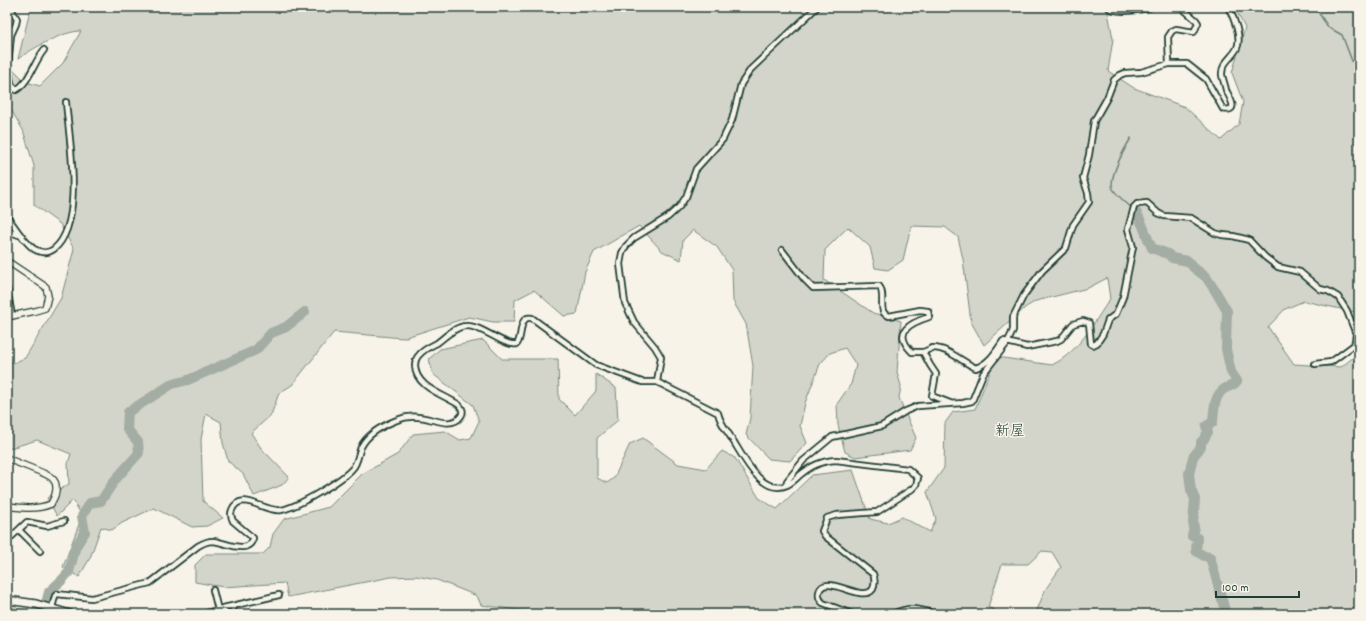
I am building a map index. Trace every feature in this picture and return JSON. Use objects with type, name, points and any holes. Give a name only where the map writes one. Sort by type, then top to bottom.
[{"type":"highway","points":[[8,598],[70,614]]},
{"type":"street","points":[[10,7],[17,19],[11,35],[8,66],[11,84],[16,90],[26,82],[32,68],[44,50]]},
{"type":"street","points":[[657,382],[661,357],[656,347],[634,322],[625,303],[620,264],[622,252],[634,238],[668,217],[679,207],[686,197],[696,169],[723,139],[732,120],[735,103],[744,78],[751,69],[817,7]]},
{"type":"street","points":[[1108,7],[1113,10],[1120,11],[1151,7]]},
{"type":"street","points":[[1168,64],[1168,37],[1170,34],[1176,29],[1194,32],[1198,23],[1181,7]]},
{"type":"street","points":[[786,485],[787,481],[803,461],[832,437],[882,426],[906,411],[918,406],[963,403],[972,400],[983,374],[1007,343],[1013,330],[1013,317],[1024,295],[1042,271],[1066,248],[1073,225],[1089,202],[1088,193],[1082,178],[1089,155],[1094,121],[1108,98],[1114,80],[1125,73],[1142,72],[1168,64],[1187,64],[1206,79],[1224,108],[1231,108],[1232,100],[1226,90],[1222,73],[1226,62],[1236,49],[1239,41],[1228,7]]},
{"type":"street","points":[[7,216],[35,250],[43,253],[50,252],[58,246],[66,233],[72,205],[73,156],[66,102]]},
{"type":"street","points":[[7,167],[8,138]]},
{"type":"street","points":[[782,250],[813,288],[879,286],[883,294],[882,310],[886,315],[889,316],[920,310],[928,311],[929,317],[909,324],[903,335],[906,346],[912,352],[923,352],[932,348],[945,350],[976,368],[989,361],[1003,341],[1027,347],[1057,341],[1061,339],[1073,324],[1083,321],[1089,323],[1091,344],[1097,344],[1103,334],[1108,320],[1116,314],[1123,296],[1133,247],[1128,229],[1134,207],[1137,204],[1148,203],[1158,213],[1164,216],[1191,218],[1215,233],[1249,240],[1265,257],[1278,267],[1300,272],[1320,289],[1328,291],[1338,297],[1347,311],[1356,334],[1356,341],[1354,345],[1331,362],[1316,364]]},
{"type":"street","points":[[7,231],[22,236]]},
{"type":"street","points":[[7,261],[46,286],[48,296],[45,308],[10,316],[7,288]]},
{"type":"street","points":[[50,608],[57,594],[92,598],[150,583],[198,546],[206,542],[214,541],[241,547],[248,546],[251,544],[253,538],[231,519],[232,510],[238,503],[244,500],[272,510],[281,510],[292,507],[325,489],[351,470],[356,463],[364,442],[380,428],[399,419],[408,417],[428,418],[446,422],[459,418],[462,415],[462,408],[451,399],[430,388],[421,380],[415,368],[415,362],[420,354],[461,327],[471,326],[513,345],[517,344],[519,342],[523,321],[529,317],[596,365],[642,382],[657,382],[718,412],[720,422],[754,473],[769,484],[781,486],[786,485],[811,466],[826,461],[836,460],[908,469],[918,478],[916,485],[912,489],[878,512],[837,515],[827,518],[823,526],[822,531],[825,536],[874,574],[874,586],[870,592],[867,593],[860,594],[846,588],[828,584],[820,590],[818,595],[819,599],[852,614]]},
{"type":"street","points":[[923,352],[936,374],[932,396],[952,403]]},
{"type":"street","points":[[7,458],[54,479],[56,492],[51,504],[40,508],[7,506]]},
{"type":"street","points":[[7,539],[9,540],[27,522],[47,526],[64,521]]},
{"type":"street","points":[[19,530],[40,551]]},
{"type":"street","points":[[213,590],[221,609],[225,614]]},
{"type":"street","points":[[203,614],[279,595]]},
{"type":"street","points":[[229,614],[234,613],[232,606]]},
{"type":"street","points":[[892,614],[910,608],[936,614]]},
{"type":"street","points":[[7,610],[21,614]]},
{"type":"shaded area","points":[[41,7],[1107,7],[1113,39],[1108,71],[1134,88],[1185,107],[1221,140],[1239,124],[1243,102],[1232,73],[1245,28],[1234,7],[1359,7],[1359,313],[1304,301],[1285,309],[1268,327],[1294,364],[1341,367],[1359,353],[1359,614],[1031,614],[1036,613],[1045,590],[1061,567],[1052,552],[1042,551],[1028,564],[1002,564],[988,607],[1002,614],[548,614],[481,605],[477,596],[437,580],[416,576],[391,577],[288,597],[285,583],[223,587],[195,582],[195,565],[206,554],[263,554],[270,547],[273,534],[284,519],[329,507],[362,474],[398,454],[413,434],[445,431],[460,440],[471,438],[479,421],[473,405],[433,374],[429,359],[440,349],[483,340],[502,359],[558,359],[559,399],[575,415],[596,391],[596,374],[616,388],[618,420],[597,438],[597,478],[607,483],[614,478],[630,444],[643,438],[678,464],[706,469],[722,451],[735,458],[759,498],[777,509],[812,475],[853,470],[870,519],[888,523],[902,517],[930,532],[936,519],[927,492],[944,468],[945,423],[953,412],[975,409],[996,357],[1052,365],[1062,359],[1085,336],[1110,299],[1107,278],[1088,288],[1036,301],[1026,307],[984,345],[971,322],[963,259],[958,237],[945,227],[911,226],[903,260],[888,270],[875,268],[870,247],[848,227],[825,250],[824,280],[873,313],[901,321],[897,372],[901,386],[899,398],[916,438],[910,450],[855,457],[845,452],[838,425],[837,404],[851,384],[856,365],[845,348],[830,353],[820,364],[805,403],[800,426],[807,443],[790,461],[769,459],[746,435],[750,418],[753,366],[746,324],[733,301],[732,270],[717,247],[693,230],[683,240],[681,260],[662,251],[639,226],[594,252],[585,272],[577,314],[564,316],[534,290],[515,300],[514,322],[493,322],[469,317],[403,338],[334,332],[292,385],[279,393],[271,415],[251,433],[261,448],[289,477],[282,485],[254,496],[243,474],[228,461],[223,443],[221,422],[206,414],[201,439],[203,501],[223,518],[207,526],[192,527],[154,508],[122,523],[112,530],[101,527],[90,558],[79,577],[63,567],[82,516],[73,500],[57,516],[47,498],[69,484],[68,463],[71,454],[37,440],[7,449],[7,358],[13,363],[25,358],[61,298],[74,249],[60,224],[34,205],[34,166],[23,130],[7,103],[7,73],[15,71],[26,82],[40,86],[63,63],[81,31],[57,37],[40,45],[18,59],[30,11]]},
{"type":"waterway","points":[[1315,7],[1328,27],[1342,35],[1352,61],[1359,73]]},
{"type":"waterway","points":[[1131,138],[1118,163],[1112,184],[1113,189],[1120,198],[1136,212]]},
{"type":"waterway","points":[[1136,212],[1152,248],[1168,254],[1172,258],[1188,261],[1194,268],[1206,277],[1227,311],[1226,349],[1231,372],[1237,381],[1233,385],[1224,389],[1218,395],[1215,404],[1213,422],[1206,426],[1208,432],[1201,442],[1201,447],[1193,457],[1189,474],[1191,490],[1195,499],[1194,527],[1192,536],[1197,538],[1196,551],[1204,556],[1210,557],[1226,614]]},
{"type":"waterway","points":[[43,614],[49,592],[69,572],[76,546],[85,532],[82,516],[90,503],[101,501],[115,480],[139,453],[138,442],[127,429],[128,412],[172,384],[188,380],[256,350],[271,333],[286,327],[305,312]]},
{"type":"district","name":"新屋","points":[[1010,432]]}]
